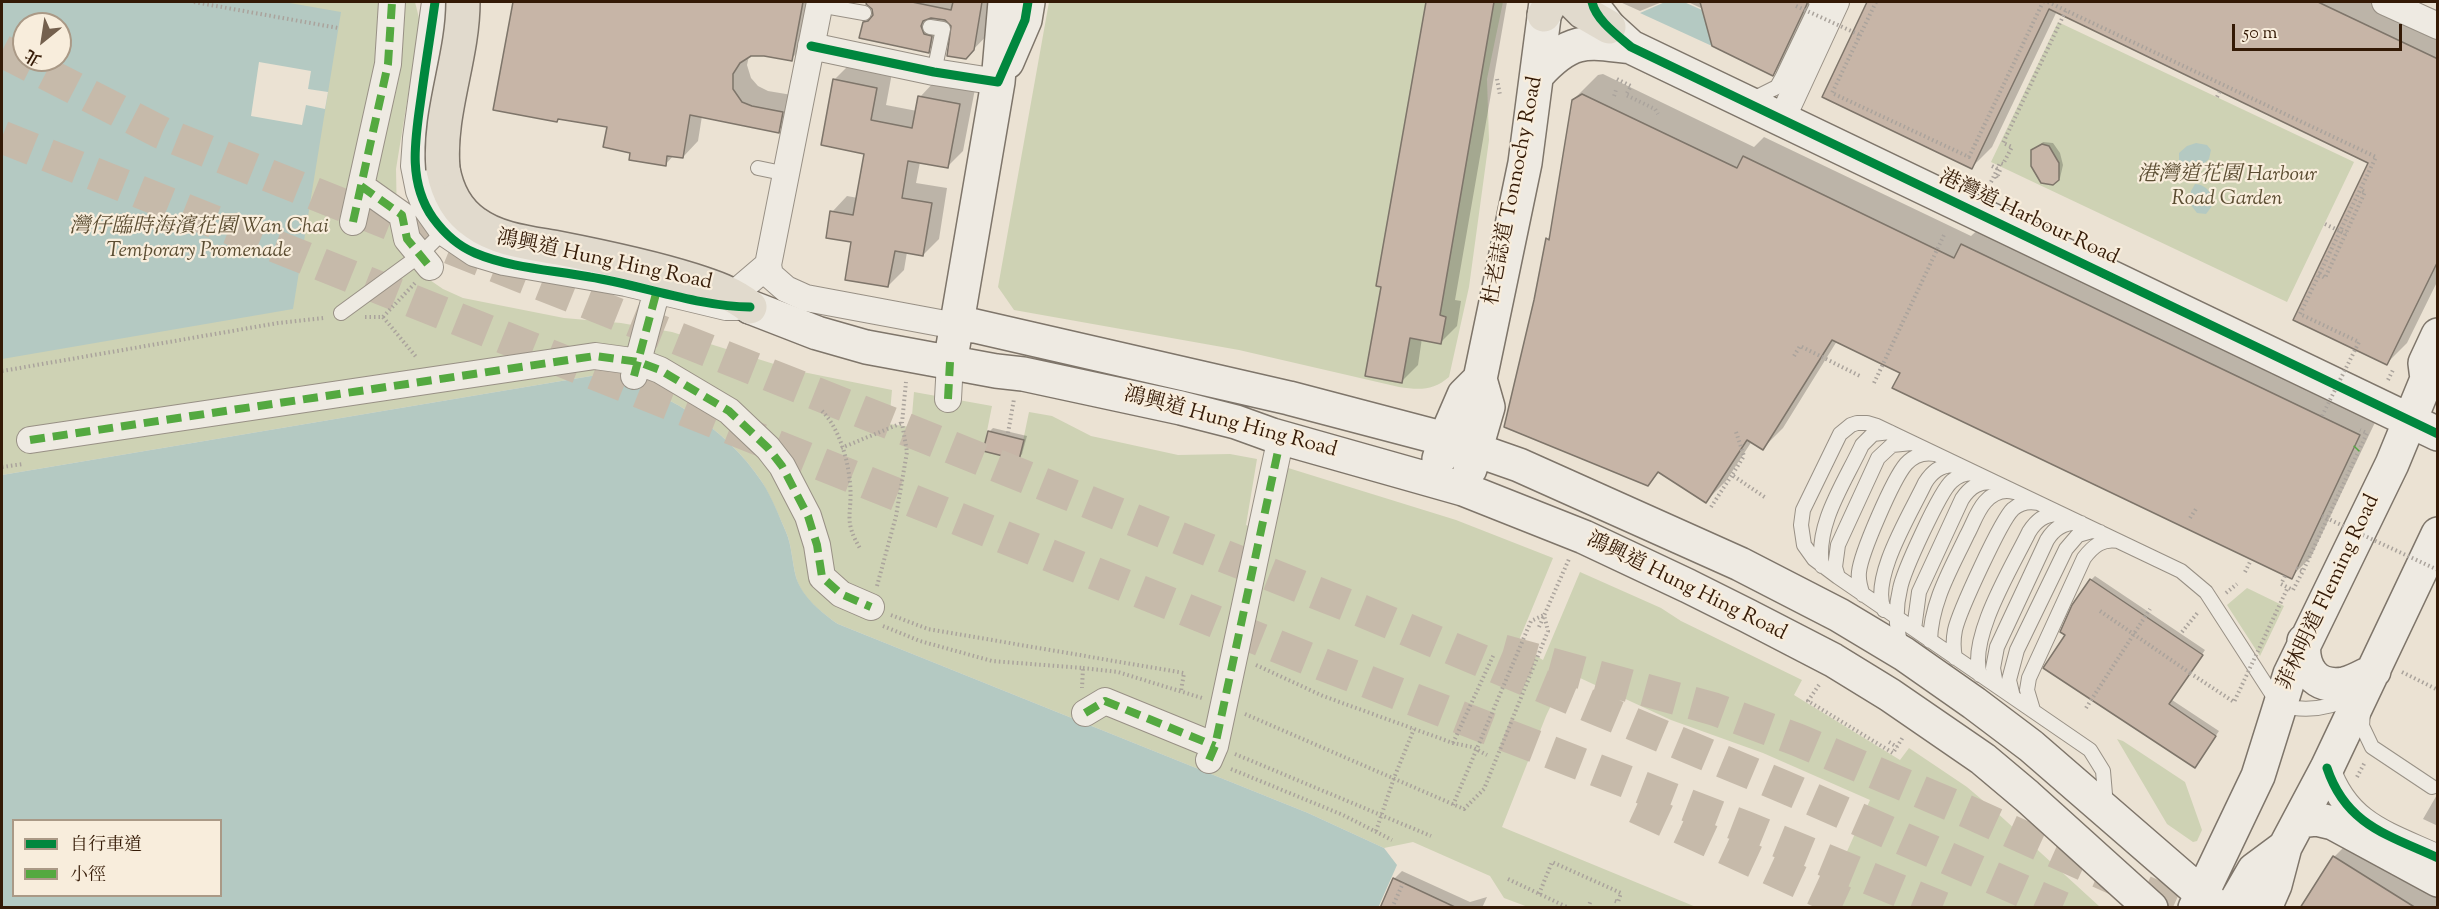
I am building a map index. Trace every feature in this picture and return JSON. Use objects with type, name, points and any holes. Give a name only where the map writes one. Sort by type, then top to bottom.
[{"type":"highway","points":[[463,2],[462,25],[442,147],[443,169],[450,194],[461,210],[475,224],[524,242],[619,259],[662,270],[742,300]]},
{"type":"highway","points":[[1573,2],[1583,12],[1610,25]]},
{"type":"main road","points":[[955,337],[981,288],[968,263],[998,82],[1005,2]]},
{"type":"main road","points":[[998,82],[1025,20],[1028,2]]},
{"type":"main road","name":"杜老誌道 Tonnochy Road","points":[[1448,484],[1478,450],[1488,407],[1480,379],[1525,163],[1547,6]]},
{"type":"main road","name":"港灣道 Harbour Road","points":[[1538,74],[1556,54],[1572,47],[1602,43],[1610,25],[1745,104],[2423,427]]},
{"type":"main road","name":"鴻興道 Hung Hing Road","points":[[742,300],[842,341],[955,337],[1288,398],[1445,439],[1519,465],[1740,564],[1839,615],[1916,641],[2002,723],[2106,810],[2205,903]]},
{"type":"main road","name":"菲林明道 Fleming Road","points":[[2205,903],[2258,776],[2278,705],[2304,642],[2392,464],[2423,427],[2432,377],[2425,363],[2438,335]]},
{"type":"main road","name":"鴻興道 Hung Hing Road","points":[[955,337],[996,372],[1019,385],[1181,408],[1448,484],[1584,537],[1659,572],[1851,670],[1983,759],[2036,803],[2151,908]]},
{"type":"main road","name":"杜老誌道 Tonnochy Road","points":[[1448,484],[1445,439],[1464,395],[1480,379]]},
{"type":"main road","points":[[2265,908],[2292,834],[2327,768],[2380,678],[2438,534]]},
{"type":"main road","points":[[2304,642],[2307,670],[2319,681],[2332,684],[2380,678]]},
{"type":"main road","points":[[2232,908],[2254,870],[2292,834],[2316,819],[2333,823],[2438,880]]},
{"type":"street","points":[[353,222],[388,64],[392,2]]},
{"type":"street","name":"鴻興道 Hung Hing Road","points":[[435,2],[414,166],[419,191],[426,208],[443,232],[474,253],[504,262],[657,290],[726,307],[742,300]]},
{"type":"street","points":[[2385,2],[2438,26]]},
{"type":"street","points":[[742,300],[768,265],[820,3]]},
{"type":"street","points":[[1781,121],[1827,3]]},
{"type":"street","points":[[811,46],[934,72],[998,82]]},
{"type":"street","points":[[361,186],[402,215],[407,239],[424,262]]},
{"type":"street","name":"鴻興道 Hung Hing Road","points":[[768,265],[770,275],[786,289],[806,298],[955,337]]},
{"type":"street","points":[[637,369],[657,290]]},
{"type":"street","points":[[948,399],[955,337]]},
{"type":"street","points":[[32,451],[434,380],[595,356],[637,369],[660,370],[729,411],[768,448],[782,466],[808,516],[817,544],[822,576],[841,594],[871,607]]},
{"type":"street","points":[[1085,713],[1106,700],[1212,753],[1237,652],[1281,437]]},
{"type":"street","points":[[2327,768],[2337,792],[2356,816],[2373,828],[2438,858]]},
{"type":"lane","points":[[820,3],[864,13]]},
{"type":"lane","points":[[1745,104],[1777,87],[1817,6],[1827,3]]},
{"type":"lane","points":[[930,27],[943,30],[934,72]]},
{"type":"lane","points":[[758,168],[787,174]]},
{"type":"lane","points":[[334,315],[424,262],[443,232]]},
{"type":"lane","points":[[1916,641],[1898,618],[1822,566],[1804,545],[1801,518],[1806,502],[1836,440],[1845,429],[1862,422],[1891,432],[2181,571],[2206,592],[2278,705],[2297,709],[2332,707],[2380,678]]},
{"type":"lane","points":[[1822,566],[1820,549],[1822,532],[1862,445],[1874,434],[1891,432]]},
{"type":"lane","points":[[1838,578],[1835,567],[1838,545],[1878,458],[1892,445],[1903,442],[1913,443]]},
{"type":"lane","points":[[1863,595],[1858,581],[1865,547],[1901,471],[1919,455],[1933,453],[1943,457]]},
{"type":"lane","points":[[1884,610],[1881,590],[1886,568],[1925,483],[1935,471],[1943,467],[1957,465],[1967,468]]},
{"type":"lane","points":[[1985,477],[1973,473],[1965,474],[1953,480],[1944,491],[1899,590],[1898,636],[1916,641],[1955,658],[2090,750],[2103,771],[2106,810]]},
{"type":"lane","points":[[1916,641],[1919,592],[1962,500],[1971,488],[1979,484],[1989,482],[2003,486]]},
{"type":"lane","points":[[1916,641],[1932,621],[1939,594],[1980,508],[1989,497],[2001,491],[2022,494]]},
{"type":"lane","points":[[1955,658],[1953,640],[1958,620],[2004,520],[2013,509],[2026,503],[2036,502],[2046,506]]},
{"type":"lane","points":[[1980,675],[1977,657],[1981,636],[2029,532],[2038,520],[2050,514],[2070,517]]},
{"type":"lane","points":[[1996,686],[1993,668],[1997,647],[2047,540],[2064,524],[2073,522],[2088,526]]},
{"type":"lane","points":[[2013,697],[2009,680],[2017,650],[2066,549],[2075,538],[2083,533],[2097,531],[2107,535]]},
{"type":"lane","points":[[2033,710],[2027,690],[2029,678],[2084,558],[2094,547],[2106,541],[2116,540],[2126,544]]},
{"type":"lane","points":[[2380,678],[2362,726],[2372,747],[2432,788]]},
{"type":"path","points":[[194,2],[338,28]]},
{"type":"path","points":[[1876,2],[1832,93],[1969,157],[2043,2]]},
{"type":"path","points":[[2049,2],[2376,157],[2300,314],[2359,342],[2322,416]]},
{"type":"path","points":[[1796,6],[1860,35]]},
{"type":"path","points":[[1996,176],[2000,163],[2003,165],[2012,147],[2003,143],[2066,10]]},
{"type":"path","points":[[1497,79],[1500,95]]},
{"type":"path","points":[[1617,79],[1631,86],[1626,95],[1657,111]]},
{"type":"path","points":[[1614,96],[1616,90]]},
{"type":"path","points":[[2217,97],[2220,91]]},
{"type":"path","points":[[1991,182],[2000,170],[1992,166]]},
{"type":"path","points":[[2319,274],[2325,278],[2365,192],[2360,189]]},
{"type":"path","points":[[2325,224],[2346,234]]},
{"type":"path","points":[[1874,383],[1944,235]]},
{"type":"path","points":[[383,317],[424,262]]},
{"type":"path","points":[[2,371],[334,315]]},
{"type":"path","points":[[361,317],[383,317]]},
{"type":"path","points":[[383,317],[434,380]]},
{"type":"path","points":[[1794,356],[1800,346],[1862,377]]},
{"type":"path","points":[[906,377],[902,423],[907,452],[904,473],[896,516],[871,607],[928,629],[1184,673],[1181,691]]},
{"type":"path","points":[[1008,433],[1019,385]]},
{"type":"path","points":[[822,411],[830,419],[842,448],[850,484],[848,521],[851,533],[861,550]]},
{"type":"path","points":[[842,448],[902,423]]},
{"type":"path","points":[[2285,576],[2281,584],[2293,590],[2367,433],[2356,428]]},
{"type":"path","points":[[1711,507],[1744,456],[1736,432]]},
{"type":"path","points":[[2,467],[32,451]]},
{"type":"path","points":[[1732,475],[1766,498]]},
{"type":"path","points":[[2190,518],[2196,509]]},
{"type":"path","points":[[2322,516],[2438,570]]},
{"type":"path","points":[[1539,627],[1572,553]]},
{"type":"path","points":[[2245,572],[2250,562]]},
{"type":"path","points":[[2296,568],[2303,571]]},
{"type":"path","points":[[2222,596],[2237,584]]},
{"type":"path","points":[[2100,612],[2234,702],[2288,587]]},
{"type":"path","points":[[2182,632],[2204,607]]},
{"type":"path","points":[[2086,708],[2150,609]]},
{"type":"path","points":[[1453,806],[1531,621],[1544,615]]},
{"type":"path","points":[[1083,668],[1118,672],[1225,705],[1464,809],[1484,789],[1548,631],[1544,615]]},
{"type":"path","points":[[1237,652],[1249,662],[1323,696],[1453,743],[1477,749],[1487,755]]},
{"type":"path","points":[[1453,743],[1494,654]]},
{"type":"path","points":[[2380,678],[2438,690]]},
{"type":"path","points":[[1819,685],[1814,697],[1808,701],[1893,753],[1904,736]]},
{"type":"path","points":[[1376,831],[1414,729]]},
{"type":"path","points":[[1889,742],[1897,747]]},
{"type":"path","points":[[1212,753],[1382,815],[1431,837]]},
{"type":"path","points":[[1539,894],[1552,862],[1621,892],[1618,902],[1612,900]]},
{"type":"path","points":[[1508,879],[1569,908]]},
{"type":"path","points":[[1392,908],[1403,883]]},
{"type":"path","points":[[1588,908],[1591,900]]},
{"type":"green space","name":"灣仔臨時海濱花園 Wan Chai Temporary Promenade","points":[[2,2],[415,2],[420,22],[396,169],[397,221],[421,274],[443,289],[463,298],[564,318],[621,323],[672,332],[793,370],[892,390],[889,424],[911,427],[914,392],[992,406],[983,451],[1019,460],[1029,412],[1052,416],[1091,436],[1178,455],[1230,454],[1257,459],[1246,525],[1269,535],[1285,467],[1456,520],[1553,558],[1517,645],[1543,660],[1580,572],[1661,608],[1681,621],[1802,680],[1794,695],[1900,760],[1909,748],[1967,787],[2100,907],[1833,907],[1824,903],[1870,800],[1763,753],[1671,720],[1567,672],[1546,716],[1502,827],[1696,907],[1528,907],[1504,898],[1490,876],[1413,842],[1384,848],[1308,813],[838,624],[819,610],[802,591],[796,577],[788,537],[772,500],[762,482],[730,443],[690,412],[668,400],[645,389],[597,375],[2,475]]},
{"type":"green space","points":[[1049,2],[1503,2],[1487,79],[1489,140],[1469,287],[1449,377],[1437,385],[1426,388],[1399,387],[1239,350],[1014,310],[998,287]]},
{"type":"green space","name":"港灣道花園 Harbour Road Garden","points":[[2058,22],[2354,162],[2287,302],[1991,162]]},
{"type":"green space","points":[[2247,588],[2284,606],[2260,656],[2227,605]]},
{"type":"green space","points":[[2117,739],[2185,782],[2202,830],[2197,841],[2193,842],[2167,824]]},
{"type":"water","points":[[2,2],[284,2],[341,12],[293,309],[2,359]]},
{"type":"water","points":[[1665,2],[1684,2],[1702,10],[1712,46],[1640,13]]},
{"type":"water","points":[[2196,143],[2207,145],[2211,150],[2209,159],[2201,166],[2186,167],[2179,161],[2179,153],[2187,146]]},
{"type":"water","points":[[2195,184],[2203,186],[2211,194],[2212,206],[2206,214],[2197,213],[2190,204],[2191,191]]},
{"type":"water","points":[[597,375],[645,389],[668,400],[690,412],[730,443],[766,488],[790,543],[796,577],[803,591],[813,604],[838,624],[1308,813],[1384,848],[1397,865],[1378,908],[2,908],[2,475]]},
{"type":"pier","points":[[259,62],[311,71],[308,89],[328,92],[325,109],[306,105],[302,125],[251,116]]},
{"type":"building","points":[[513,2],[803,2],[792,61],[751,56],[740,63],[733,74],[733,89],[742,102],[783,112],[779,133],[690,115],[683,158],[667,156],[666,166],[629,160],[630,153],[603,147],[607,127],[558,119],[557,122],[493,110]]},
{"type":"building","points":[[867,2],[912,2],[951,10],[953,2],[982,2],[974,50],[966,59],[947,56],[951,26],[945,20],[931,18],[923,21],[921,26],[924,34],[932,36],[929,53],[859,38],[863,22],[868,21],[873,15]]},
{"type":"building","points":[[1426,2],[1494,2],[1440,315],[1446,317],[1441,344],[1410,338],[1402,383],[1365,376],[1381,287],[1376,286]]},
{"type":"building","points":[[1700,2],[1807,2],[1807,4],[1773,76],[1712,46]]},
{"type":"building","points":[[1867,2],[2318,2],[2438,59],[2438,261],[2387,365],[2293,320],[2368,163],[2049,9],[1972,169],[1822,97]]},
{"type":"building","points":[[833,79],[877,88],[871,120],[912,128],[918,96],[960,104],[948,168],[908,161],[902,198],[932,203],[923,256],[895,251],[888,287],[845,280],[851,242],[826,238],[830,211],[853,215],[864,154],[821,145]]},
{"type":"building","points":[[1582,94],[1737,168],[1743,156],[1954,258],[1961,244],[2360,435],[2292,579],[1892,388],[1900,373],[1832,340],[1763,450],[1747,440],[1706,503],[1658,472],[1648,486],[1504,427],[1546,238],[1549,240],[1572,100]]},
{"type":"building","points":[[2042,144],[2049,146],[2059,163],[2059,180],[2053,185],[2041,183],[2031,166],[2031,150]]},
{"type":"building","points":[[988,431],[1024,440],[1019,460],[983,451]]},
{"type":"building","points":[[2090,579],[2203,655],[2169,704],[2216,736],[2195,768],[2043,668],[2065,635],[2060,632],[2072,605]]},
{"type":"building","points":[[2333,856],[2416,908],[2300,908]]},
{"type":"building","points":[[1393,878],[1457,908],[1380,908]]},
{"type":"tunnel","points":[[2,51],[162,133],[1362,611],[1782,786],[2062,908]]},
{"type":"tunnel","points":[[2,137],[1324,665],[1747,828],[1942,908]]},
{"type":"tunnel","points":[[1503,651],[1714,709],[1798,740],[1966,811],[2180,908]]},
{"type":"tunnel","points":[[1636,807],[1856,908]]},
{"type":"marked path","points":[[353,222],[388,64],[392,2]]},
{"type":"marked path","points":[[361,186],[402,215],[407,239],[430,267]]},
{"type":"marked path","points":[[634,376],[657,290]]},
{"type":"marked path","points":[[30,440],[595,356],[639,362],[660,370],[729,411],[768,448],[782,466],[808,516],[817,545],[822,577],[841,594],[871,607]]},
{"type":"marked path","points":[[948,399],[950,362]]},
{"type":"marked path","points":[[1209,760],[1215,746],[1281,437]]},
{"type":"marked path","points":[[1085,713],[1105,701],[1215,746]]},
{"type":"cycle path","points":[[435,2],[417,124],[415,157],[419,188],[425,203],[433,218],[447,234],[469,250],[503,262],[609,281],[691,300],[750,307]]},
{"type":"cycle path","points":[[811,46],[934,72],[998,82],[1025,20],[1028,2]]},
{"type":"cycle path","points":[[1592,2],[1602,21],[1631,47],[2438,434]]},
{"type":"cycle path","points":[[2327,768],[2345,803],[2357,815],[2386,834],[2438,858]]}]
